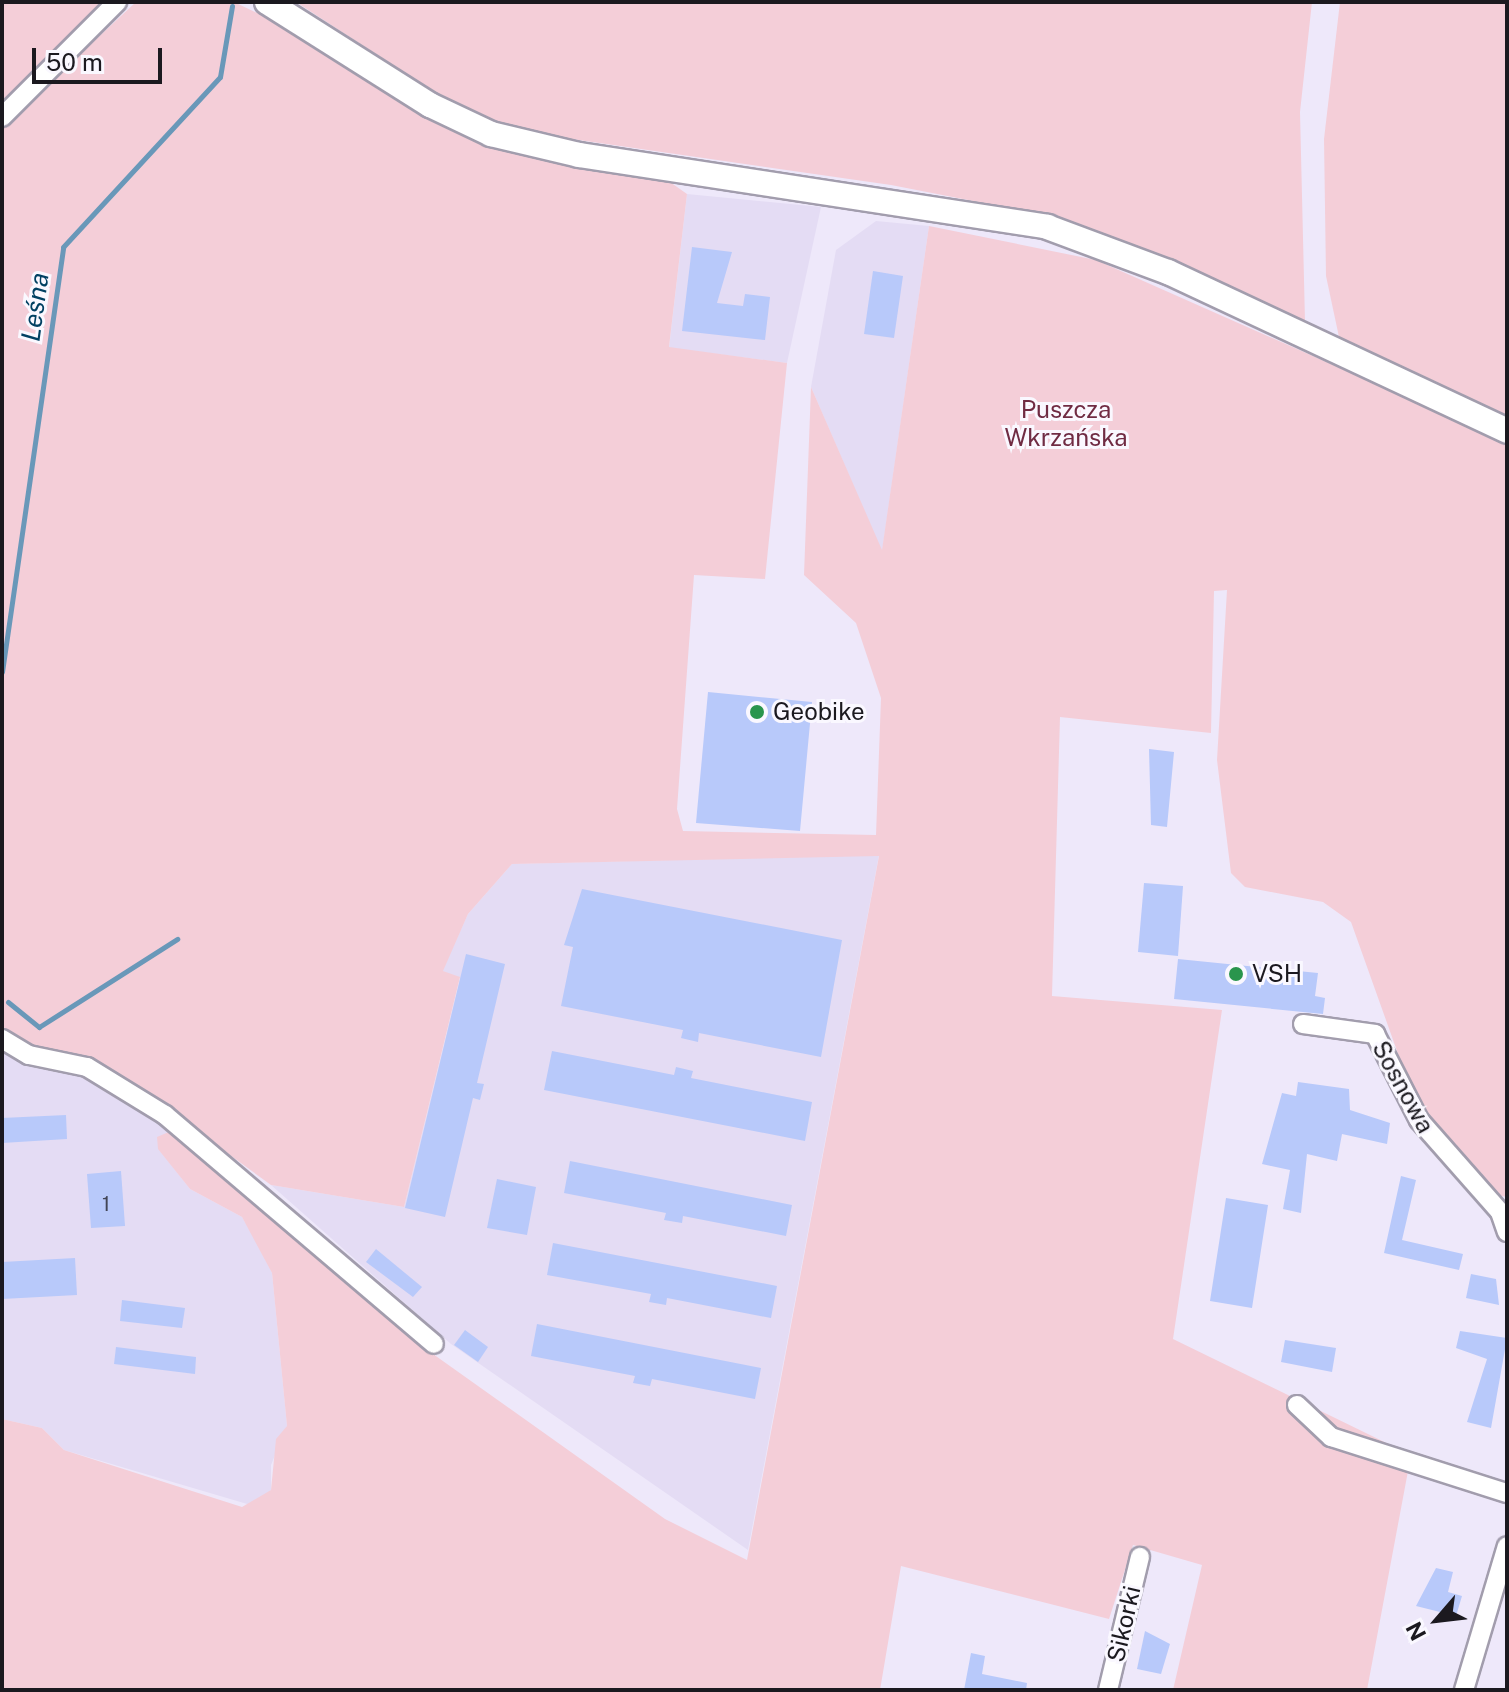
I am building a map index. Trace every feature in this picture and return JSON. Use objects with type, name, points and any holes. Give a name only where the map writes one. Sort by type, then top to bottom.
[{"type":"street","points":[[2,117],[117,2]]},
{"type":"street","points":[[267,2],[430,105],[491,134],[579,155],[1047,227],[1168,272],[1507,431]]},
{"type":"street","name":"Sosnowa","points":[[1303,1024],[1375,1034],[1419,1120],[1500,1212],[1507,1232]]},
{"type":"street","points":[[2,1039],[29,1055],[87,1067],[165,1115],[434,1344]]},
{"type":"street","points":[[1297,1405],[1331,1437],[1507,1493]]},
{"type":"street","points":[[1464,1690],[1507,1546]]},
{"type":"street","name":"Sikorki","points":[[1108,1690],[1140,1557]]},
{"type":"shaded area","points":[[687,194],[821,207],[787,363],[669,348]]},
{"type":"shaded area","points":[[876,221],[929,226],[882,552],[811,387],[836,250]]},
{"type":"shaded area","points":[[879,855],[748,1550],[451,1344],[271,1185],[404,1207],[460,978],[442,971],[468,914],[512,864]]},
{"type":"shaded area","points":[[2,1048],[86,1073],[171,1131],[158,1148],[190,1189],[242,1217],[259,1246],[272,1273],[287,1426],[271,1465],[271,1490],[254,1506],[64,1450],[42,1428],[2,1419]]},
{"type":"green space","points":[[2,2],[106,2],[2,105]]},
{"type":"green space","name":"Puszcza Wkrzańska","points":[[136,2],[234,2],[308,37],[483,141],[670,182],[687,194],[669,347],[787,363],[765,579],[694,575],[677,809],[683,831],[876,835],[881,698],[856,623],[804,575],[811,387],[882,550],[929,226],[1096,260],[1507,442],[1507,1197],[1491,1194],[1439,1138],[1412,1093],[1351,922],[1323,902],[1245,887],[1231,873],[1217,760],[1227,590],[1214,591],[1211,733],[1060,717],[1052,996],[1222,1010],[1173,1339],[1411,1455],[1367,1690],[1173,1690],[1202,1565],[1133,1545],[1109,1619],[901,1566],[880,1690],[2,1690],[2,1419],[42,1428],[64,1450],[242,1507],[271,1490],[276,1439],[287,1426],[272,1273],[242,1217],[190,1189],[158,1149],[157,1137],[171,1131],[426,1349],[665,1519],[747,1560],[879,856],[512,864],[468,914],[443,971],[460,977],[404,1207],[271,1185],[113,1070],[29,1047],[2,1026],[2,127]]},
{"type":"green space","points":[[296,2],[1312,2],[1300,112],[1305,321],[1060,218],[891,185],[537,134],[463,111]]},
{"type":"green space","points":[[1340,2],[1507,2],[1507,417],[1339,337],[1326,276],[1324,139]]},
{"type":"building","points":[[692,247],[732,252],[717,303],[743,306],[745,294],[770,297],[765,340],[682,331]]},
{"type":"building","points":[[873,271],[903,276],[894,338],[864,334]]},
{"type":"building","points":[[708,692],[812,702],[800,831],[696,823]]},
{"type":"building","points":[[1149,749],[1174,752],[1167,827],[1151,825]]},
{"type":"building","points":[[1144,883],[1183,886],[1178,956],[1138,952]]},
{"type":"building","points":[[582,889],[842,940],[821,1057],[699,1033],[698,1042],[681,1038],[683,1030],[561,1006],[573,947],[564,945]]},
{"type":"building","points":[[466,954],[505,964],[477,1083],[484,1084],[480,1100],[473,1098],[445,1217],[405,1208]]},
{"type":"building","points":[[1178,959],[1318,973],[1315,996],[1325,998],[1323,1014],[1174,999]]},
{"type":"building","points":[[552,1051],[674,1075],[676,1067],[693,1071],[691,1078],[812,1102],[805,1141],[544,1090]]},
{"type":"building","points":[[1298,1082],[1349,1089],[1350,1110],[1390,1123],[1387,1144],[1342,1134],[1337,1161],[1307,1154],[1301,1213],[1283,1209],[1290,1170],[1262,1164],[1282,1093],[1296,1096]]},
{"type":"building","points":[[66,1115],[67,1139],[2,1143],[2,1118]]},
{"type":"building","points":[[570,1161],[792,1205],[786,1236],[683,1216],[682,1223],[664,1220],[666,1213],[564,1193]]},
{"type":"building","points":[[121,1171],[125,1226],[91,1228],[87,1174]]},
{"type":"building","points":[[1401,1176],[1416,1180],[1402,1240],[1463,1254],[1459,1270],[1384,1253]]},
{"type":"building","points":[[497,1179],[536,1187],[527,1235],[487,1228]]},
{"type":"building","points":[[1226,1198],[1268,1205],[1252,1308],[1210,1301]]},
{"type":"building","points":[[553,1243],[777,1286],[771,1318],[667,1298],[666,1305],[649,1302],[651,1294],[547,1275]]},
{"type":"building","points":[[376,1249],[422,1287],[413,1297],[366,1262]]},
{"type":"building","points":[[75,1258],[77,1295],[2,1299],[2,1262]]},
{"type":"building","points":[[1471,1274],[1496,1279],[1499,1305],[1466,1298]]},
{"type":"building","points":[[122,1300],[185,1308],[182,1328],[120,1321]]},
{"type":"building","points":[[537,1324],[761,1368],[755,1399],[652,1379],[650,1386],[633,1383],[635,1376],[531,1356]]},
{"type":"building","points":[[465,1330],[488,1347],[478,1362],[454,1345]]},
{"type":"building","points":[[1460,1331],[1507,1338],[1491,1428],[1467,1422],[1487,1359],[1456,1348]]},
{"type":"building","points":[[1285,1340],[1336,1348],[1332,1372],[1281,1362]]},
{"type":"building","points":[[116,1347],[196,1357],[195,1374],[114,1364]]},
{"type":"building","points":[[1436,1568],[1453,1572],[1448,1592],[1462,1596],[1456,1616],[1416,1606]]},
{"type":"building","points":[[1145,1631],[1170,1644],[1161,1674],[1137,1669]]},
{"type":"building","points":[[971,1653],[985,1656],[982,1674],[1027,1683],[1026,1690],[964,1690]]},
{"type":"waterway","name":"Leśna","points":[[2,672],[63,247],[220,77],[232,6]]},
{"type":"waterway","points":[[8,1002],[39,1027],[177,939]]},
{"type":"place","name":"Geobike","points":[[757,712]]},
{"type":"place","name":"VSH","points":[[1236,974]]}]
